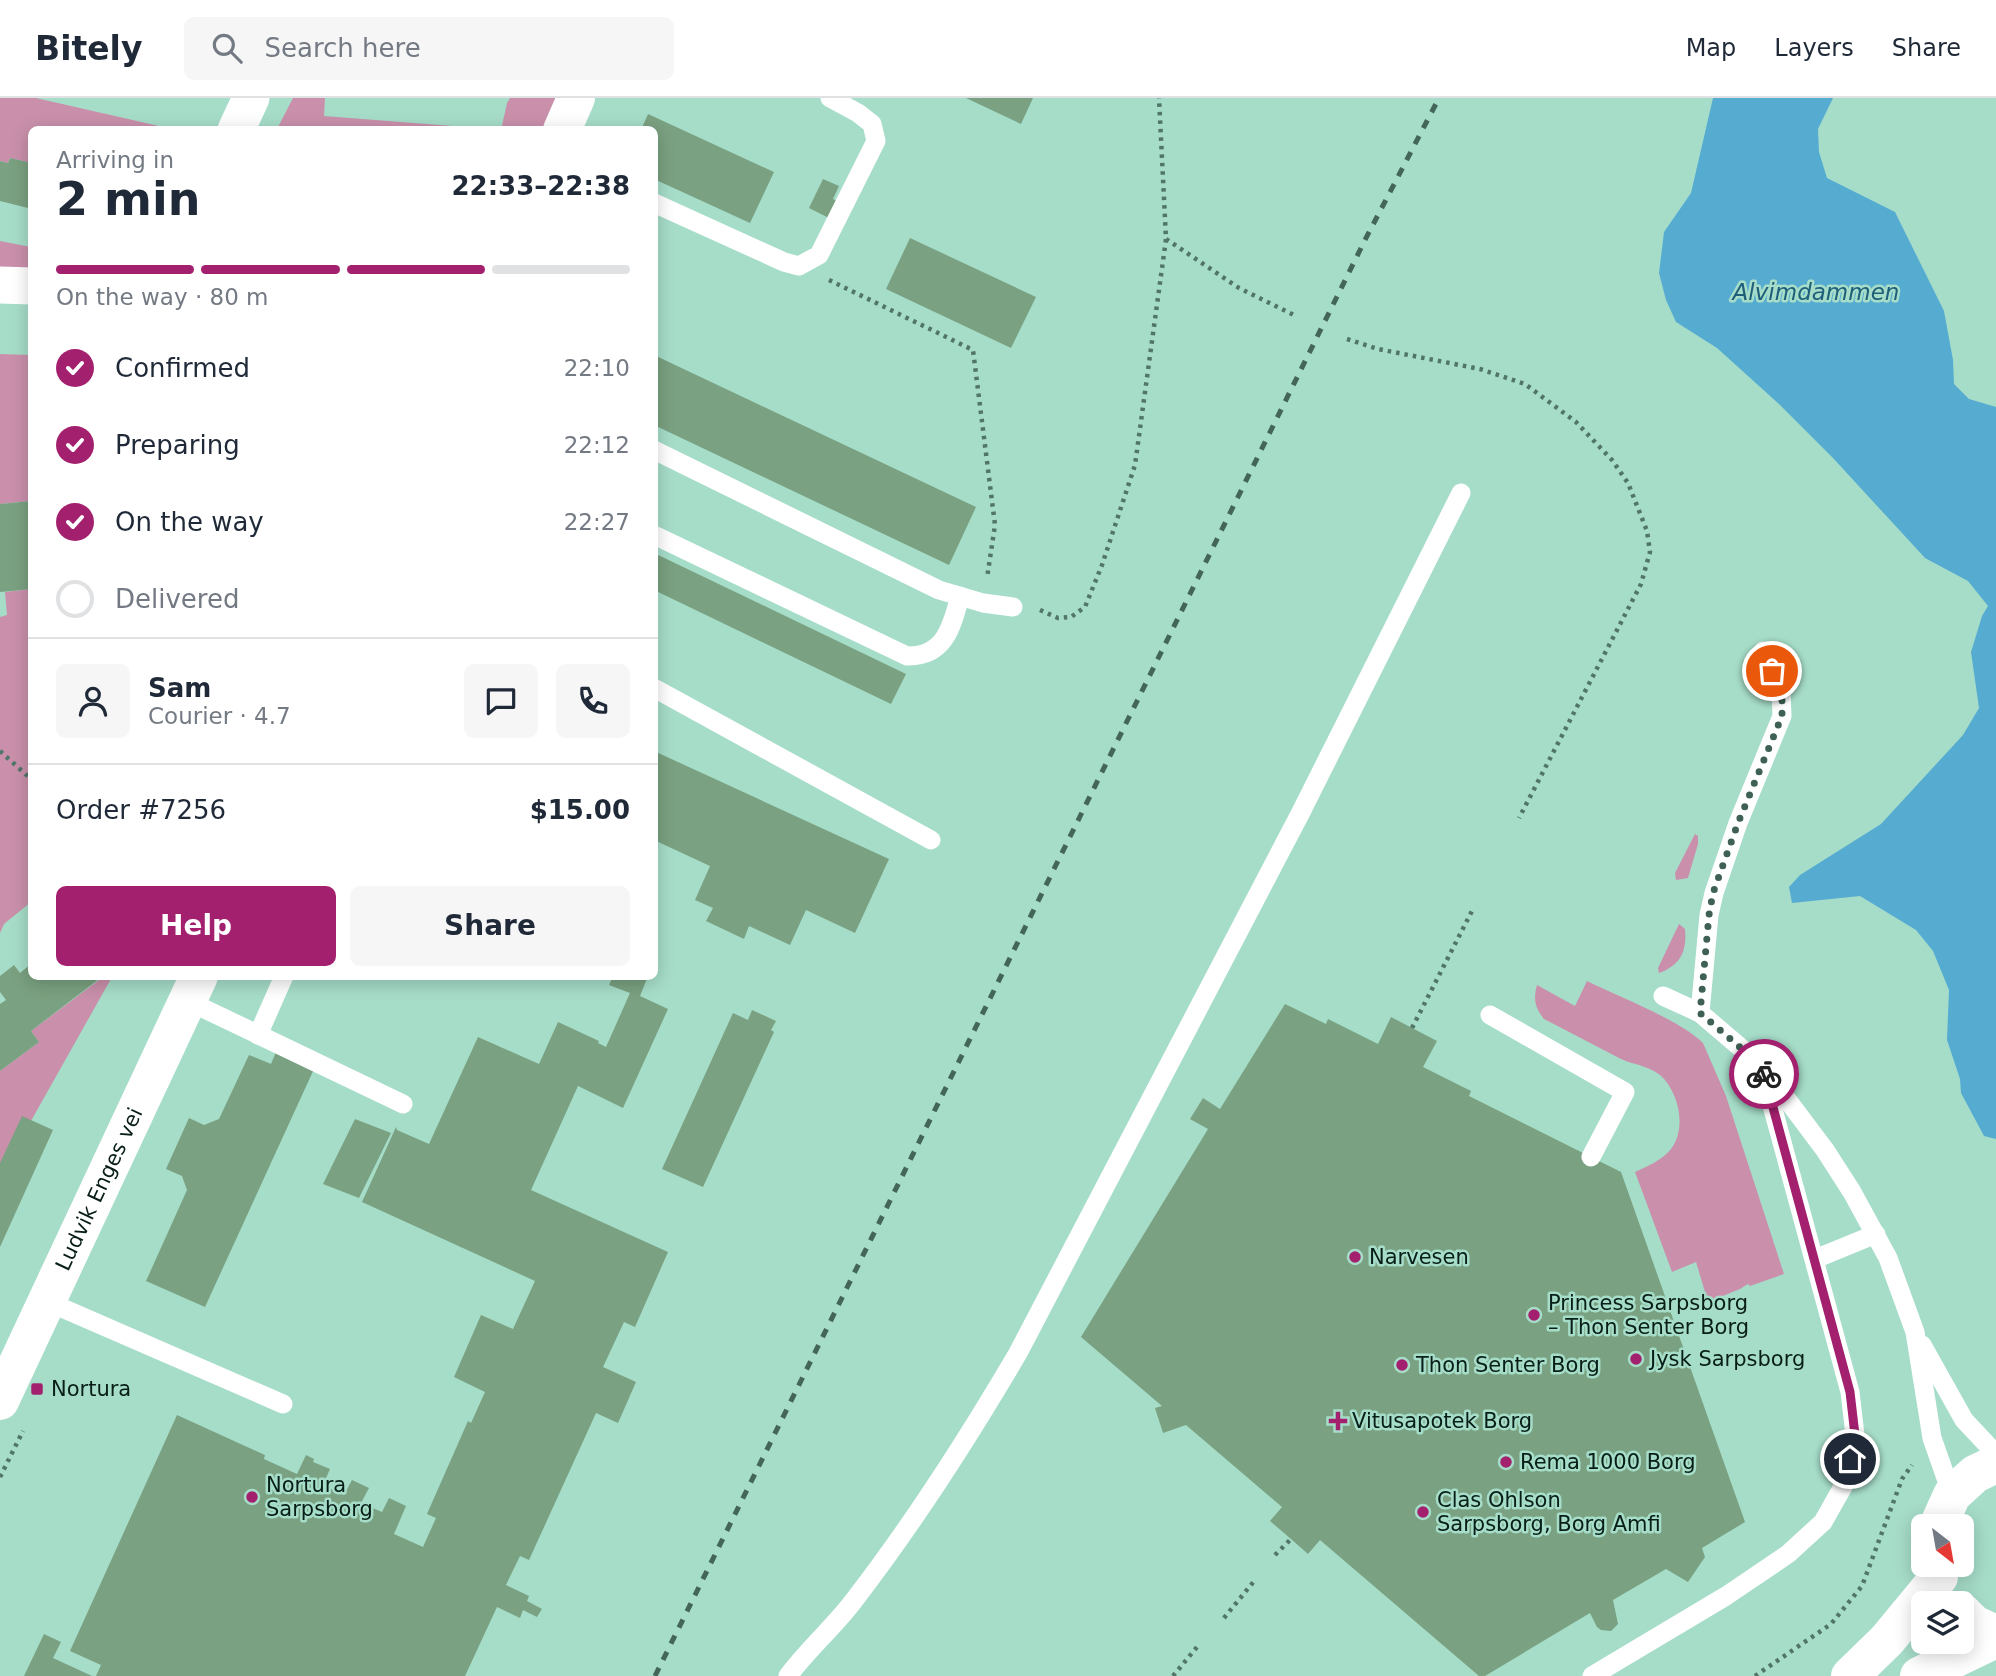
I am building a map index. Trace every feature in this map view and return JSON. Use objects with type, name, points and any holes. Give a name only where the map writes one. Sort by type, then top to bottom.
[{"type":"street","points":[[238,126],[251,98]]},
{"type":"street","points":[[564,126],[576,98]]},
{"type":"street","points":[[0,285],[28,286]]},
{"type":"street","name":"Ludvik Enges vei","points":[[0,1401],[194,989]]},
{"type":"street","points":[[1945,1511],[1975,1474],[1996,1464]]},
{"type":"street","points":[[1850,1676],[1943,1582]]},
{"type":"street","points":[[1974,1624],[1996,1637]]},
{"type":"street","points":[[1919,1676],[1996,1637]]},
{"type":"lane","points":[[658,205],[784,262],[799,266],[819,255],[876,141],[872,124],[830,98]]},
{"type":"lane","points":[[658,452],[939,590],[984,603],[1013,607]]},
{"type":"lane","points":[[788,1676],[852,1603],[923,1506],[1018,1353],[1300,814],[1461,493]]},
{"type":"lane","points":[[658,538],[908,656],[922,656],[937,647],[952,628],[960,596]]},
{"type":"lane","points":[[1700,1013],[1713,893],[1742,811],[1782,716],[1782,692],[1763,651]]},
{"type":"lane","points":[[658,690],[931,840]]},
{"type":"lane","points":[[258,1035],[282,980]]},
{"type":"lane","points":[[194,989],[258,1035],[403,1104]]},
{"type":"lane","points":[[1663,996],[1700,1013],[1761,1065],[1825,1150],[1876,1234],[1888,1258],[1915,1332],[1964,1420],[1996,1454]]},
{"type":"lane","points":[[1490,1015],[1625,1092],[1591,1157]]},
{"type":"lane","points":[[1592,1676],[1726,1596],[1788,1554],[1823,1522],[1844,1483],[1855,1435],[1850,1392],[1761,1065]]},
{"type":"lane","points":[[1815,1259],[1876,1234]]},
{"type":"lane","points":[[46,1301],[283,1404]]},
{"type":"lane","points":[[1915,1332],[1945,1511]]},
{"type":"path","points":[[1013,607],[1030,607],[1058,618],[1072,617],[1085,607],[1135,464],[1166,239],[1159,98]]},
{"type":"path","points":[[1166,239],[1239,288],[1294,315]]},
{"type":"path","points":[[799,266],[974,350],[995,525],[984,603]]},
{"type":"path","points":[[1347,339],[1378,349],[1479,369],[1525,384],[1576,422],[1612,460],[1628,483],[1647,531],[1650,552],[1641,584],[1519,818]]},
{"type":"path","points":[[0,751],[28,776]]},
{"type":"path","points":[[1412,1028],[1474,907]]},
{"type":"path","points":[[1755,1676],[1831,1624],[1862,1586],[1902,1479],[1932,1438]]},
{"type":"path","points":[[1275,1555],[1291,1539]]},
{"type":"path","points":[[1224,1618],[1255,1580]]},
{"type":"path","points":[[1173,1676],[1197,1647]]},
{"type":"shaded area","points":[[0,98],[36,98],[159,126],[28,126],[28,162],[10,158],[8,163],[0,161]]},
{"type":"shaded area","points":[[293,98],[325,98],[324,116],[452,126],[279,126]]},
{"type":"shaded area","points":[[510,98],[561,98],[547,126],[502,126]]},
{"type":"shaded area","points":[[0,241],[28,246],[28,272],[0,270]]},
{"type":"shaded area","points":[[0,354],[28,355],[28,501],[0,504]]},
{"type":"shaded area","points":[[28,589],[28,904],[4,924],[0,933],[0,617],[7,615],[5,592]]},
{"type":"shaded area","points":[[1695,834],[1698,836],[1698,844],[1688,878],[1676,880],[1675,873]]},
{"type":"shaded area","points":[[1679,924],[1685,929],[1685,944],[1681,956],[1673,966],[1659,973],[1658,968]]},
{"type":"shaded area","points":[[99,980],[110,980],[0,1176],[0,1071],[39,1042],[31,1031]]},
{"type":"shaded area","points":[[1587,981],[1665,1017],[1703,1043],[1726,1096],[1784,1274],[1750,1286],[1748,1284],[1708,1302],[1696,1262],[1672,1272],[1635,1172],[1663,1156],[1676,1140],[1680,1121],[1672,1091],[1660,1075],[1621,1059],[1544,1019],[1537,1007],[1537,985],[1575,1006]]},
{"type":"water","name":"Alvimdammen","points":[[1713,98],[1833,98],[1818,129],[1819,152],[1827,178],[1895,212],[1944,311],[1953,360],[1954,384],[1969,399],[1996,407],[1996,1139],[1984,1136],[1961,1093],[1960,1079],[1947,1040],[1949,990],[1933,951],[1916,930],[1860,896],[1792,903],[1789,887],[1800,875],[1881,824],[1963,735],[1979,708],[1971,652],[1982,616],[1988,606],[1968,581],[1925,558],[1779,404],[1717,348],[1676,322],[1666,300],[1659,273],[1664,232],[1691,193]]},
{"type":"building","points":[[966,98],[1033,98],[1021,124]]},
{"type":"building","points":[[648,114],[774,172],[750,223],[658,181],[658,126],[643,126]]},
{"type":"building","points":[[10,158],[28,162],[28,208],[0,201],[0,161],[8,163]]},
{"type":"building","points":[[823,179],[839,186],[833,199],[837,201],[829,218],[809,208]]},
{"type":"building","points":[[910,238],[1036,297],[1011,348],[886,289]]},
{"type":"building","points":[[658,357],[976,507],[949,565],[658,427]]},
{"type":"building","points":[[28,501],[28,589],[0,592],[0,504]]},
{"type":"building","points":[[658,555],[906,674],[891,704],[658,592]]},
{"type":"building","points":[[658,753],[889,859],[855,933],[806,910],[790,945],[749,926],[744,939],[706,921],[713,908],[695,900],[710,866],[658,842]]},
{"type":"building","points":[[14,965],[20,973],[28,966],[28,980],[98,980],[31,1031],[39,1042],[0,1071],[0,1004],[6,1000],[0,992],[0,976]]},
{"type":"building","name":"Nortura Sarpsborg","points":[[611,980],[646,980],[640,996],[668,1009],[623,1108],[578,1086],[531,1190],[668,1252],[635,1327],[624,1322],[603,1367],[636,1382],[618,1423],[596,1413],[529,1560],[520,1556],[506,1585],[529,1596],[527,1601],[542,1609],[537,1617],[523,1610],[520,1618],[497,1607],[465,1676],[96,1676],[101,1665],[70,1651],[177,1415],[265,1455],[264,1459],[297,1474],[306,1455],[314,1459],[313,1462],[330,1469],[323,1485],[344,1495],[352,1480],[369,1488],[361,1503],[382,1512],[389,1498],[406,1506],[394,1534],[423,1547],[436,1518],[427,1514],[468,1421],[471,1423],[485,1392],[454,1377],[481,1315],[513,1329],[535,1281],[362,1202],[396,1127],[397,1130],[429,1144],[478,1037],[539,1064],[558,1022],[606,1047],[630,993],[609,985]]},
{"type":"building","name":"Thon Senter Borg","points":[[1285,1004],[1326,1024],[1328,1019],[1378,1044],[1391,1017],[1437,1041],[1423,1067],[1471,1091],[1469,1096],[1621,1172],[1745,1522],[1702,1548],[1705,1557],[1688,1582],[1666,1569],[1613,1600],[1618,1624],[1611,1631],[1597,1627],[1590,1613],[1485,1676],[1479,1676],[1320,1540],[1308,1554],[1270,1521],[1282,1507],[1186,1425],[1163,1433],[1155,1408],[1162,1406],[1081,1337],[1208,1129],[1190,1119],[1203,1098],[1220,1109]]},
{"type":"building","points":[[752,1010],[776,1021],[771,1030],[774,1032],[703,1187],[662,1169],[733,1013],[748,1020]]},
{"type":"building","points":[[276,1052],[314,1069],[205,1307],[146,1281],[187,1190],[182,1176],[166,1169],[189,1118],[204,1125],[219,1119],[249,1055],[271,1064]]},
{"type":"building","points":[[22,1116],[53,1130],[0,1247],[0,1163]]},
{"type":"building","points":[[355,1119],[391,1133],[359,1198],[323,1184]]},
{"type":"building","points":[[44,1634],[61,1642],[53,1658],[92,1676],[24,1676]]},
{"type":"railway","points":[[655,1676],[1365,240],[1439,98]]},
{"type":"way so far","points":[[1764,1074],[1761,1065],[1700,1013],[1713,893],[1771,738],[1782,716],[1782,692],[1772,671]]},
{"type":"place","name":"Narvesen","points":[[1355,1257]]},
{"type":"place","name":"Princess Sarpsborg – Thon Senter Borg","points":[[1534,1315]]},
{"type":"place","name":"Jysk Sarpsborg","points":[[1636,1359]]},
{"type":"place","name":"Thon Senter Borg","points":[[1402,1365]]},
{"type":"place","name":"Nortura","points":[[37,1389]]},
{"type":"place","name":"Vitusapotek Borg","points":[[1338,1421]]},
{"type":"place","name":"Rema 1000 Borg","points":[[1506,1462]]},
{"type":"place","name":"Nortura Sarpsborg","points":[[252,1497]]},
{"type":"place","name":"Clas Ohlson Sarpsborg, Borg Amfi","points":[[1423,1512]]},
{"type":"route","points":[[1764,1074],[1850,1392],[1855,1435],[1850,1459]]}]
